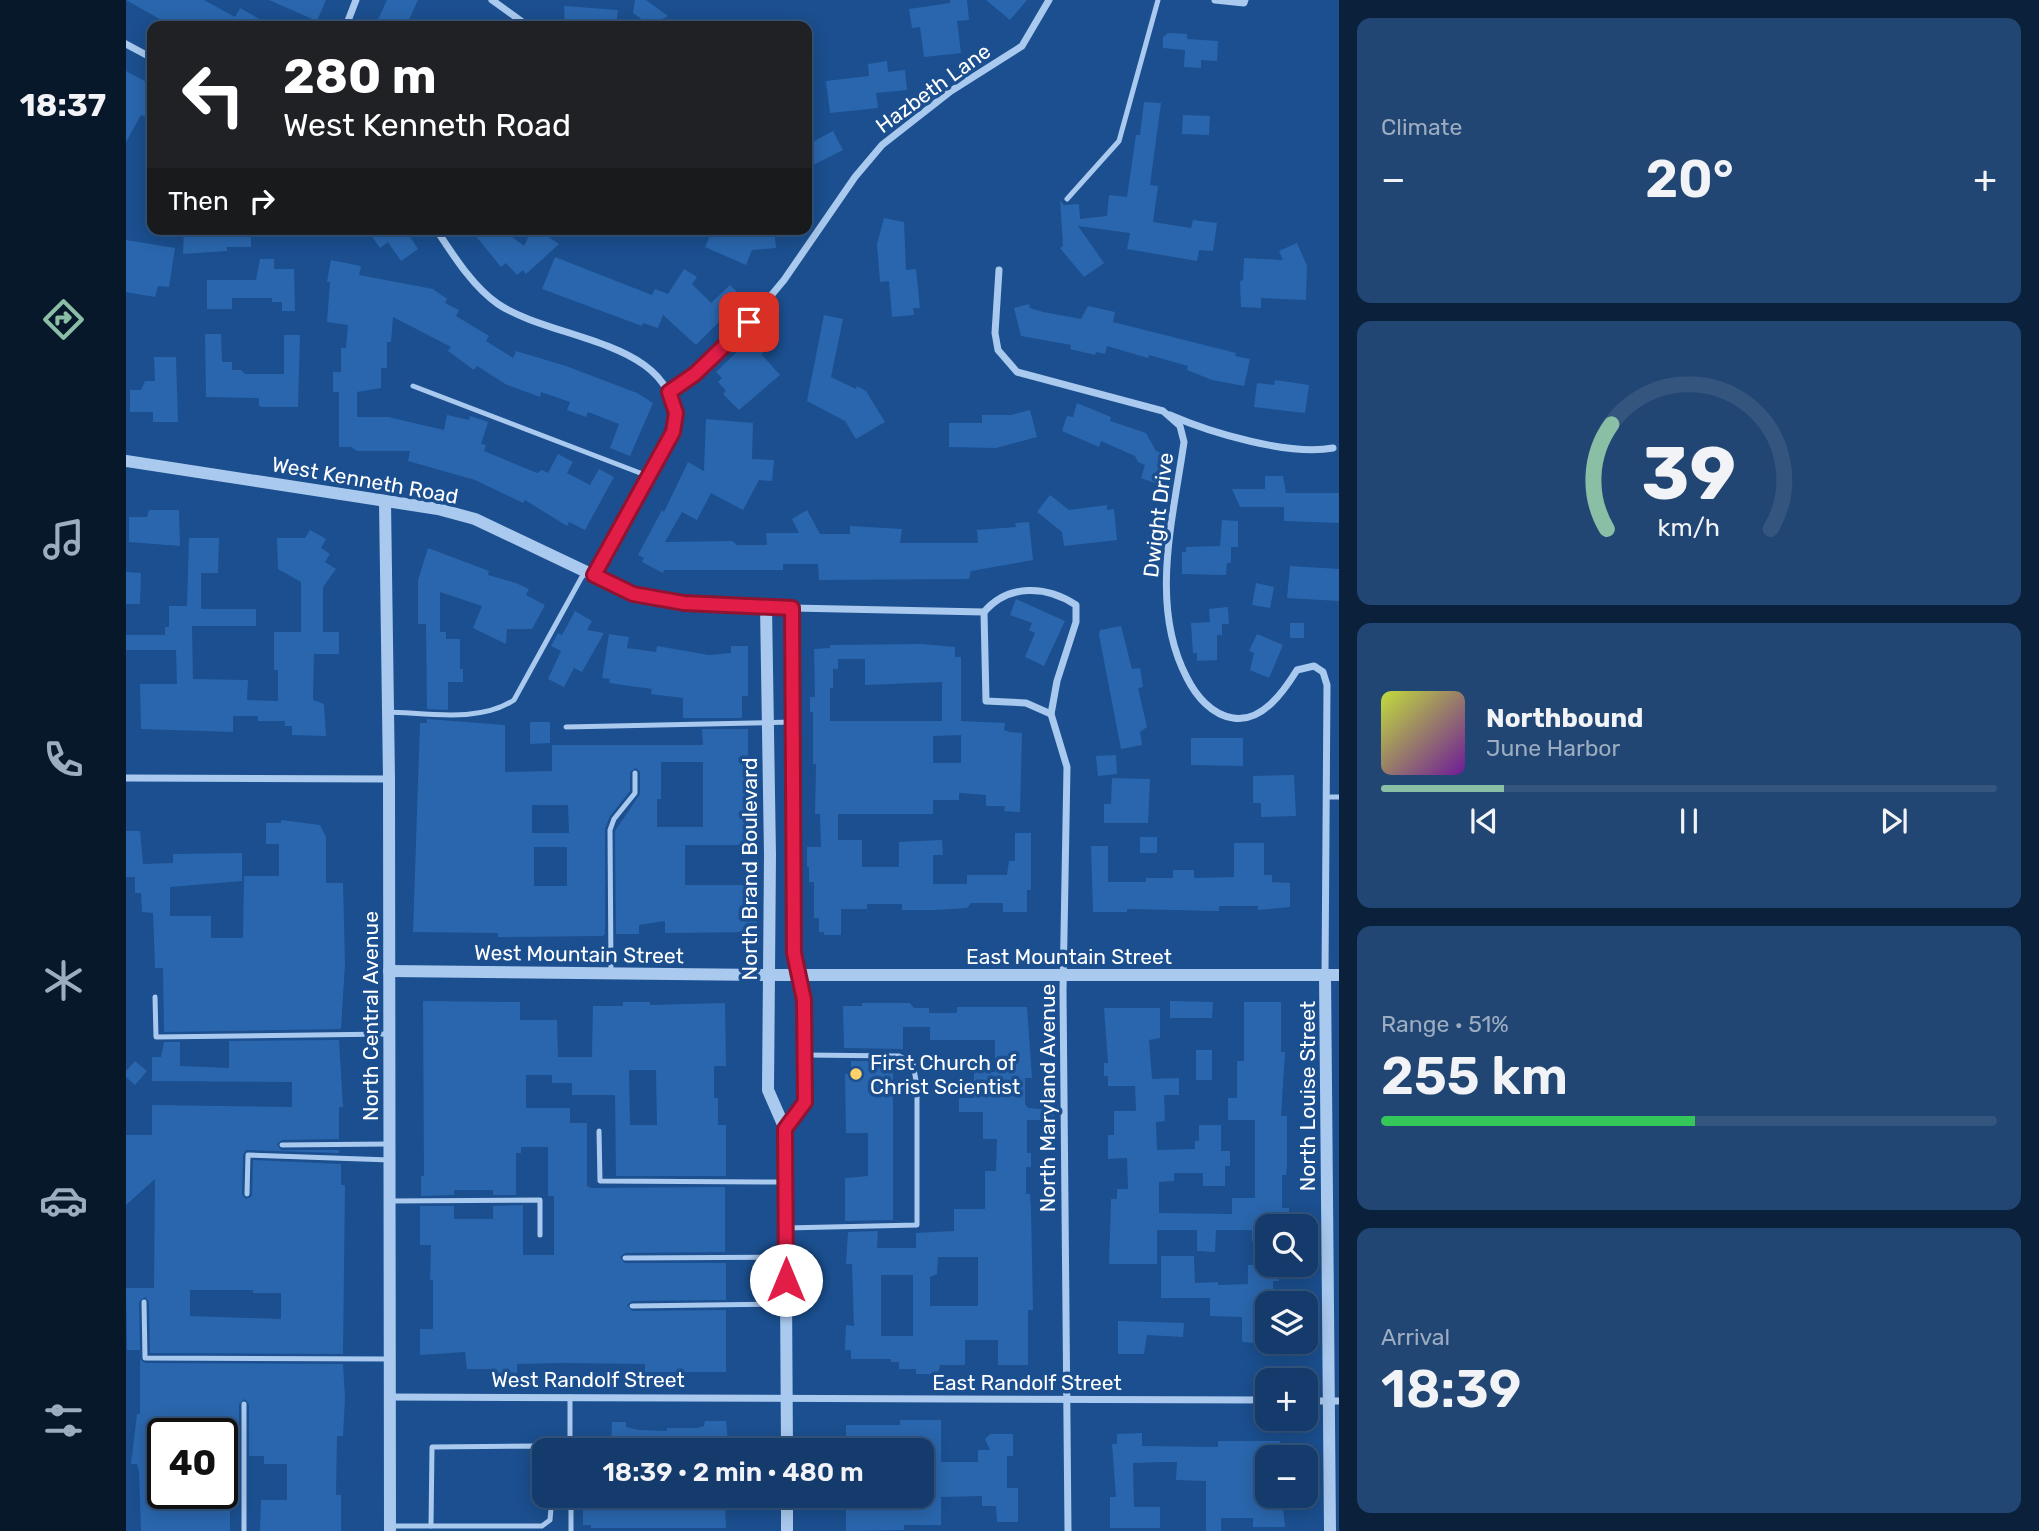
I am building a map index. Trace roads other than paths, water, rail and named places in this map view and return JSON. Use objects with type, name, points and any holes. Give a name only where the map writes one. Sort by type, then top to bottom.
[{"type":"street","points":[[348,21],[356,0]]},
{"type":"street","points":[[492,0],[521,21]]},
{"type":"street","name":"Hazbeth Lane","points":[[669,392],[695,374],[758,312],[784,280],[855,177],[882,145],[951,91],[1022,46],[1049,0]]},
{"type":"street","points":[[1215,0],[1244,4],[1245,0]]},
{"type":"street","points":[[126,44],[147,55]]},
{"type":"street","points":[[440,235],[467,273],[496,303],[532,323],[630,355],[647,364],[669,392],[676,413],[673,432],[589,573]]},
{"type":"street","points":[[999,270],[995,333],[999,350],[1017,372],[1163,411],[1206,431],[1314,452],[1333,448]]},
{"type":"street","name":"Dwight Drive","points":[[1163,411],[1180,426],[1184,442],[1166,582],[1174,649],[1191,686],[1200,699],[1218,713],[1245,719],[1260,713],[1287,687],[1297,670],[1314,666]]},
{"type":"street","name":"West Kenneth Road","points":[[126,461],[438,509],[475,519],[633,594],[684,603],[792,608]]},
{"type":"street","name":"North Central Avenue","points":[[385,502],[389,779],[390,1528]]},
{"type":"street","name":"North Maryland Avenue","points":[[984,612],[995,600],[1014,590],[1062,596],[1076,605],[1076,622],[1057,681],[1051,714],[1067,767],[1063,975],[1068,1531]]},
{"type":"street","name":"North Brand Boulevard","points":[[766,606],[769,723],[768,1090],[785,1129],[787,1438]]},
{"type":"street","points":[[792,608],[984,612],[986,701],[1026,703],[1051,714]]},
{"type":"street","name":"North Brand Boulevard","points":[[785,1129],[805,1102],[804,1000],[794,953],[792,608]]},
{"type":"street","name":"North Louise Street","points":[[1314,666],[1323,672],[1327,685],[1325,975],[1334,1401],[1330,1531]]},
{"type":"street","points":[[126,778],[389,779]]},
{"type":"street","name":"West Mountain Street","points":[[389,971],[799,975]]},
{"type":"street","name":"East Mountain Street","points":[[799,975],[1339,975]]},
{"type":"street","name":"West Randolf Street","points":[[390,1396],[787,1398]]},
{"type":"street","name":"East Randolf Street","points":[[787,1398],[1255,1400]]},
{"type":"street","points":[[787,1508],[787,1531]]},
{"type":"lane","points":[[1067,199],[1119,141],[1158,0]]},
{"type":"lane","points":[[413,386],[648,476]]},
{"type":"lane","points":[[388,712],[471,713],[502,708],[514,700],[589,573]]},
{"type":"lane","points":[[566,727],[793,722]]},
{"type":"lane","points":[[611,974],[610,830],[614,818],[635,793],[635,773]]},
{"type":"lane","points":[[1326,797],[1339,797]]},
{"type":"lane","points":[[155,997],[156,1037],[389,1034]]},
{"type":"lane","points":[[786,1228],[917,1225],[917,1086],[913,1064],[899,1056],[805,1055]]},
{"type":"lane","points":[[599,1131],[600,1181],[785,1182]]},
{"type":"lane","points":[[282,1145],[390,1144]]},
{"type":"lane","points":[[247,1194],[248,1155],[390,1160]]},
{"type":"lane","points":[[390,1201],[540,1200],[540,1235]]},
{"type":"lane","points":[[625,1258],[786,1257]]},
{"type":"lane","points":[[144,1302],[145,1358],[390,1359]]},
{"type":"lane","points":[[632,1306],[786,1304]]},
{"type":"lane","points":[[570,1397],[570,1438]]},
{"type":"lane","points":[[244,1404],[244,1531]]},
{"type":"lane","points":[[434,1527],[432,1447],[532,1446]]},
{"type":"lane","points":[[390,1528],[542,1526],[550,1520],[551,1508]]},
{"type":"lane","points":[[571,1508],[571,1531]]},
{"type":"place","name":"First Church of Christ Scientist","points":[[856,1074]]}]
